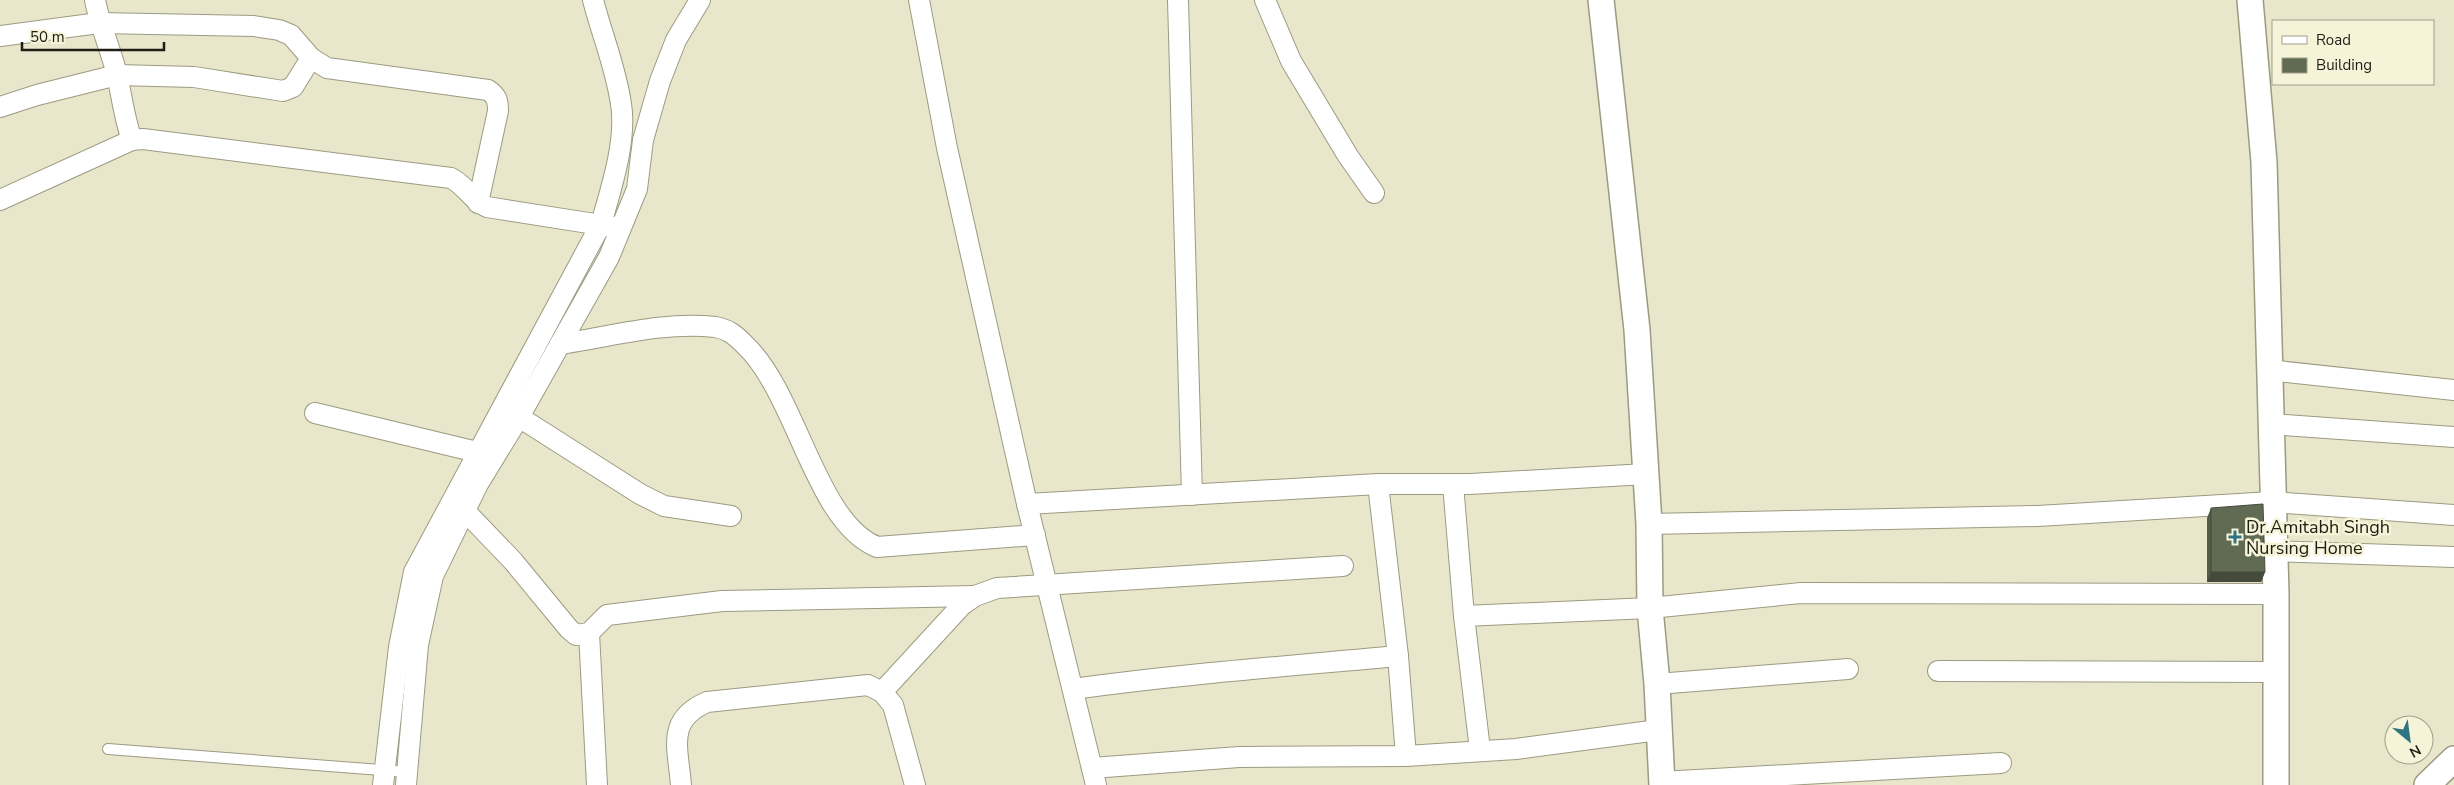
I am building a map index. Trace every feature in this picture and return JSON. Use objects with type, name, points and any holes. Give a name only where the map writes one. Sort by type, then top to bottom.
[{"type":"street","points":[[95,0],[99,23],[117,75],[125,120],[132,140]]},
{"type":"street","points":[[384,777],[399,647],[414,572],[601,224],[613,183],[621,133],[622,106],[614,71],[593,0]]},
{"type":"street","points":[[407,778],[418,645],[433,576],[478,484],[519,417],[610,257],[637,189],[643,140],[660,80],[676,40],[700,0]]},
{"type":"street","points":[[919,0],[947,148],[1027,504],[1094,776],[1239,757],[1406,756],[1516,749],[1658,730]]},
{"type":"street","points":[[1178,0],[1192,495]]},
{"type":"street","points":[[1265,0],[1291,61],[1348,156],[1374,193]]},
{"type":"street","points":[[1601,0],[1637,330],[1649,524],[1650,608],[1657,684],[1662,784],[2001,763]]},
{"type":"street","points":[[2250,0],[2264,162],[2268,370],[2276,594],[2276,785]]},
{"type":"street","points":[[0,36],[99,23],[254,26],[279,30],[291,35],[311,58],[327,68],[488,90],[495,95],[498,102],[498,111],[478,202]]},
{"type":"street","points":[[0,107],[36,95],[117,75],[194,77],[283,91],[293,87],[311,58]]},
{"type":"street","points":[[0,200],[132,140],[143,139],[451,178],[478,202],[487,207],[621,228]]},
{"type":"street","points":[[560,344],[678,326],[716,327],[730,331],[753,352],[773,380],[834,507],[851,530],[865,542],[877,547],[1034,535]]},
{"type":"street","points":[[2268,370],[2454,390]]},
{"type":"street","points":[[314,413],[477,452]]},
{"type":"street","points":[[519,417],[610,475],[664,506],[731,516]]},
{"type":"street","points":[[2270,424],[2454,437]]},
{"type":"street","points":[[1027,504],[1378,484],[1453,484],[1646,474]]},
{"type":"street","points":[[1378,484],[1398,656],[1406,756]]},
{"type":"street","points":[[1453,484],[1464,616],[1480,750]]},
{"type":"street","points":[[1649,524],[2038,516],[2272,502],[2454,515]]},
{"type":"street","points":[[465,511],[513,561],[576,635],[589,633],[607,616],[722,601],[975,596]]},
{"type":"street","points":[[2274,551],[2454,557]]},
{"type":"street","points":[[882,692],[962,605],[975,596],[997,588],[1343,566]]},
{"type":"street","points":[[1464,616],[1650,608],[1801,593],[2276,594]]},
{"type":"street","points":[[589,633],[597,785]]},
{"type":"street","points":[[1072,689],[1163,676],[1219,673],[1398,656]]},
{"type":"street","points":[[1657,684],[1848,669]]},
{"type":"street","points":[[1938,671],[2277,672]]},
{"type":"street","points":[[682,785],[677,735],[680,722],[691,709],[708,702],[868,685],[882,692],[893,705],[915,785]]},
{"type":"street","points":[[2427,785],[2454,759]]},
{"type":"lane","points":[[108,749],[407,778]]},
{"type":"building","points":[[2263,504],[2265,572],[2211,572],[2211,508]]},
{"type":"place","name":"Dr.Amitabh Singh Nursing Home","points":[[2235,537]]}]
